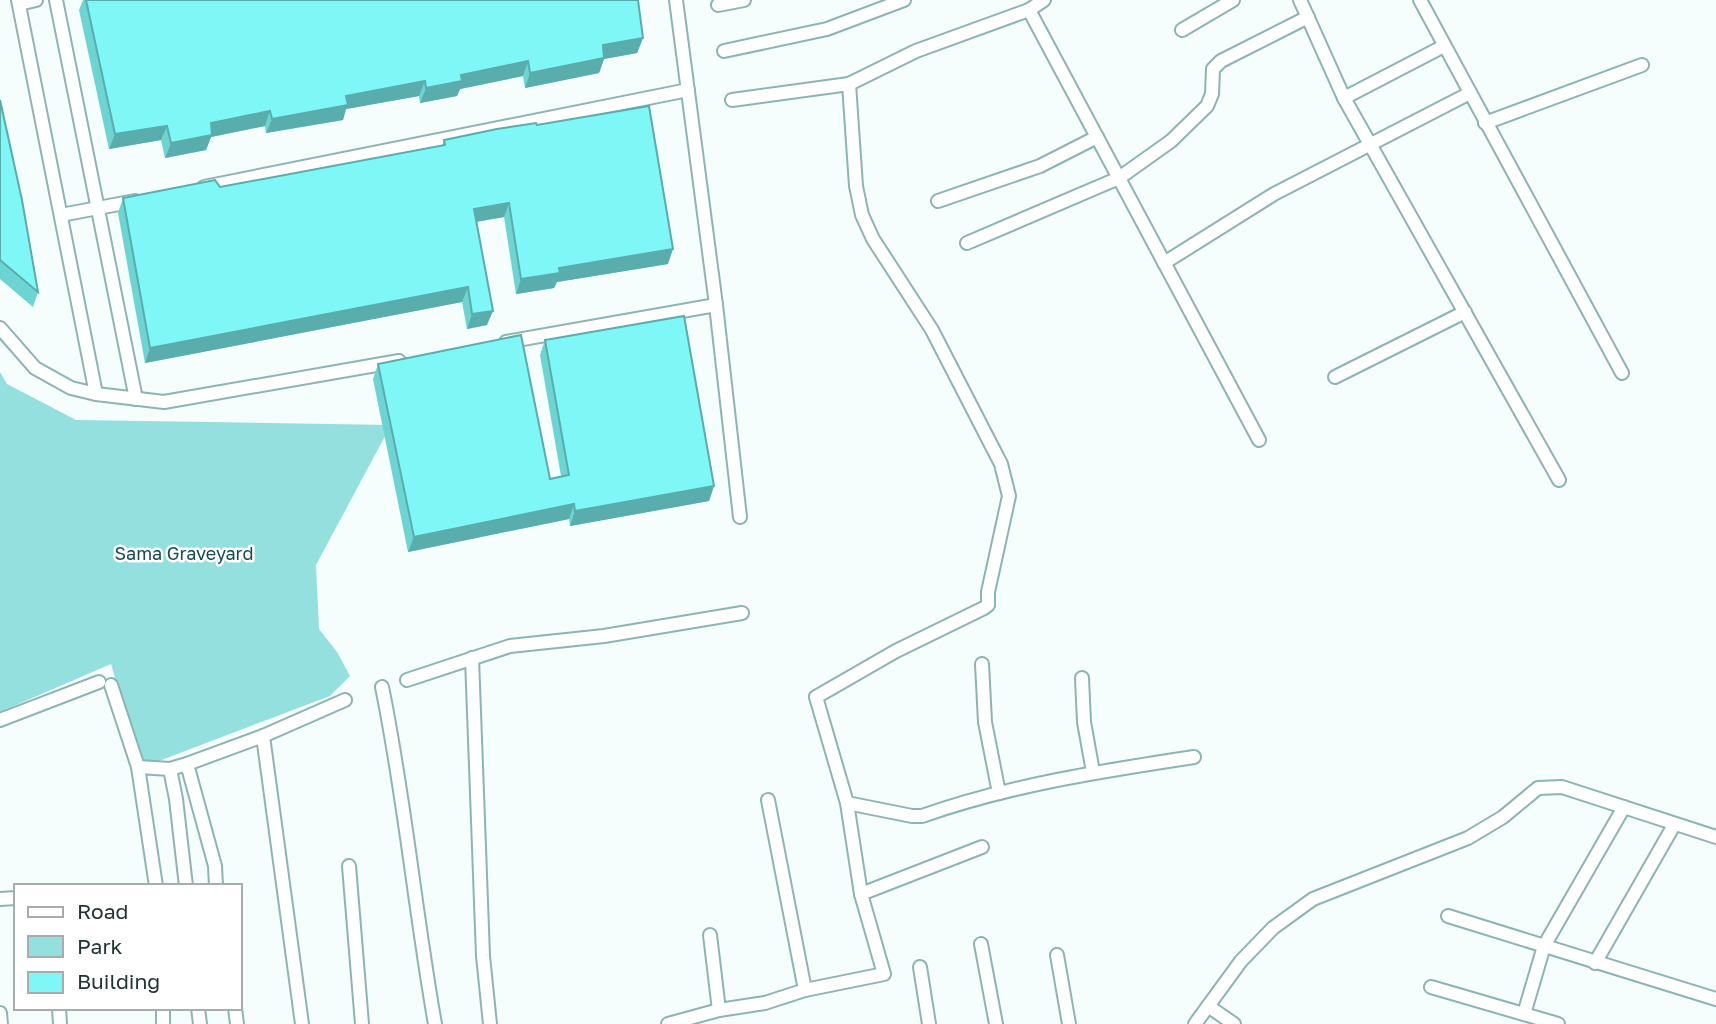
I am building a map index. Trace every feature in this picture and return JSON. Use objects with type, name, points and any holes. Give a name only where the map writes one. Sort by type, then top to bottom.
[{"type":"street","points":[[36,0],[19,2],[96,394]]},
{"type":"street","points":[[56,0],[136,399]]},
{"type":"street","points":[[676,0],[716,304],[740,517]]},
{"type":"street","points":[[718,5],[744,0]]},
{"type":"street","points":[[724,51],[827,29],[904,0]]},
{"type":"street","points":[[732,100],[849,84],[915,51],[1029,10],[1044,0]]},
{"type":"street","points":[[1182,30],[1233,0]]},
{"type":"street","points":[[1300,0],[1345,97],[1559,480]]},
{"type":"street","points":[[1420,0],[1622,373]]},
{"type":"street","points":[[1029,10],[1259,440]]},
{"type":"street","points":[[967,243],[1119,178],[1171,141],[1207,106],[1213,94],[1213,69],[1221,61],[1308,17]]},
{"type":"street","points":[[1345,97],[1444,46]]},
{"type":"street","points":[[1485,123],[1642,65]]},
{"type":"street","points":[[668,1024],[719,1010],[765,1003],[805,989],[884,974],[861,894],[847,803],[816,697],[896,651],[988,605],[988,592],[1009,496],[1000,464],[932,330],[873,239],[862,215],[856,186],[849,84]]},
{"type":"street","points":[[190,190],[688,90]]},
{"type":"street","points":[[1164,263],[1274,194],[1470,93]]},
{"type":"street","points":[[938,201],[1040,166],[1097,137]]},
{"type":"street","points":[[61,215],[150,198]]},
{"type":"street","points":[[487,345],[716,304]]},
{"type":"street","points":[[1335,377],[1465,312]]},
{"type":"street","points":[[0,328],[35,368],[71,388],[96,394],[164,402],[407,359]]},
{"type":"street","points":[[407,680],[510,646],[604,636],[742,613]]},
{"type":"street","points":[[472,658],[483,956],[490,1024]]},
{"type":"street","points":[[982,664],[985,722],[999,793]]},
{"type":"street","points":[[1082,678],[1084,722],[1093,772]]},
{"type":"street","points":[[0,720],[105,683],[138,767],[156,884]]},
{"type":"street","points":[[382,687],[397,762],[435,1024]]},
{"type":"street","points":[[138,767],[170,769],[187,764],[263,736],[345,700]]},
{"type":"street","points":[[263,736],[302,1024]]},
{"type":"street","points":[[847,803],[922,816],[999,793],[1093,772],[1194,757]]},
{"type":"street","points":[[187,764],[215,866],[216,884]]},
{"type":"street","points":[[170,769],[186,884]]},
{"type":"street","points":[[1195,1024],[1241,961],[1273,928],[1313,898],[1468,838],[1503,817],[1538,788],[1562,787],[1716,837]]},
{"type":"street","points":[[768,800],[805,989]]},
{"type":"street","points":[[1524,1014],[1544,946],[1624,807]]},
{"type":"street","points":[[1595,963],[1674,825]]},
{"type":"street","points":[[861,894],[982,847]]},
{"type":"street","points":[[349,866],[362,1024]]},
{"type":"street","points":[[1448,916],[1716,999]]},
{"type":"street","points":[[710,935],[719,1010]]},
{"type":"street","points":[[981,944],[996,1024]]},
{"type":"street","points":[[1057,955],[1069,1024]]},
{"type":"street","points":[[920,967],[929,1024]]},
{"type":"street","points":[[1431,987],[1558,1024]]},
{"type":"street","points":[[1208,1006],[1234,1024]]},
{"type":"street","points":[[0,1013],[1,1024]]},
{"type":"green space","name":"Sama Graveyard","points":[[0,372],[7,384],[76,420],[391,425],[316,565],[319,629],[337,652],[350,676],[330,696],[151,764],[146,763],[137,752],[111,664],[0,712]]},
{"type":"building","points":[[86,0],[638,0],[643,38],[603,45],[604,58],[530,73],[528,61],[461,75],[462,81],[426,88],[425,81],[346,96],[348,105],[272,119],[270,111],[211,123],[212,135],[171,143],[167,126],[115,134]]},
{"type":"building","points":[[0,100],[22,200],[38,292],[0,260]]},
{"type":"building","points":[[649,106],[673,249],[559,268],[560,273],[521,279],[509,203],[474,209],[493,311],[472,314],[468,287],[150,348],[123,198],[215,180],[220,187],[445,145],[444,140],[497,129]]},
{"type":"building","points":[[684,316],[714,486],[575,511],[574,504],[414,537],[378,364],[521,335],[550,479],[569,475],[545,340]]}]
